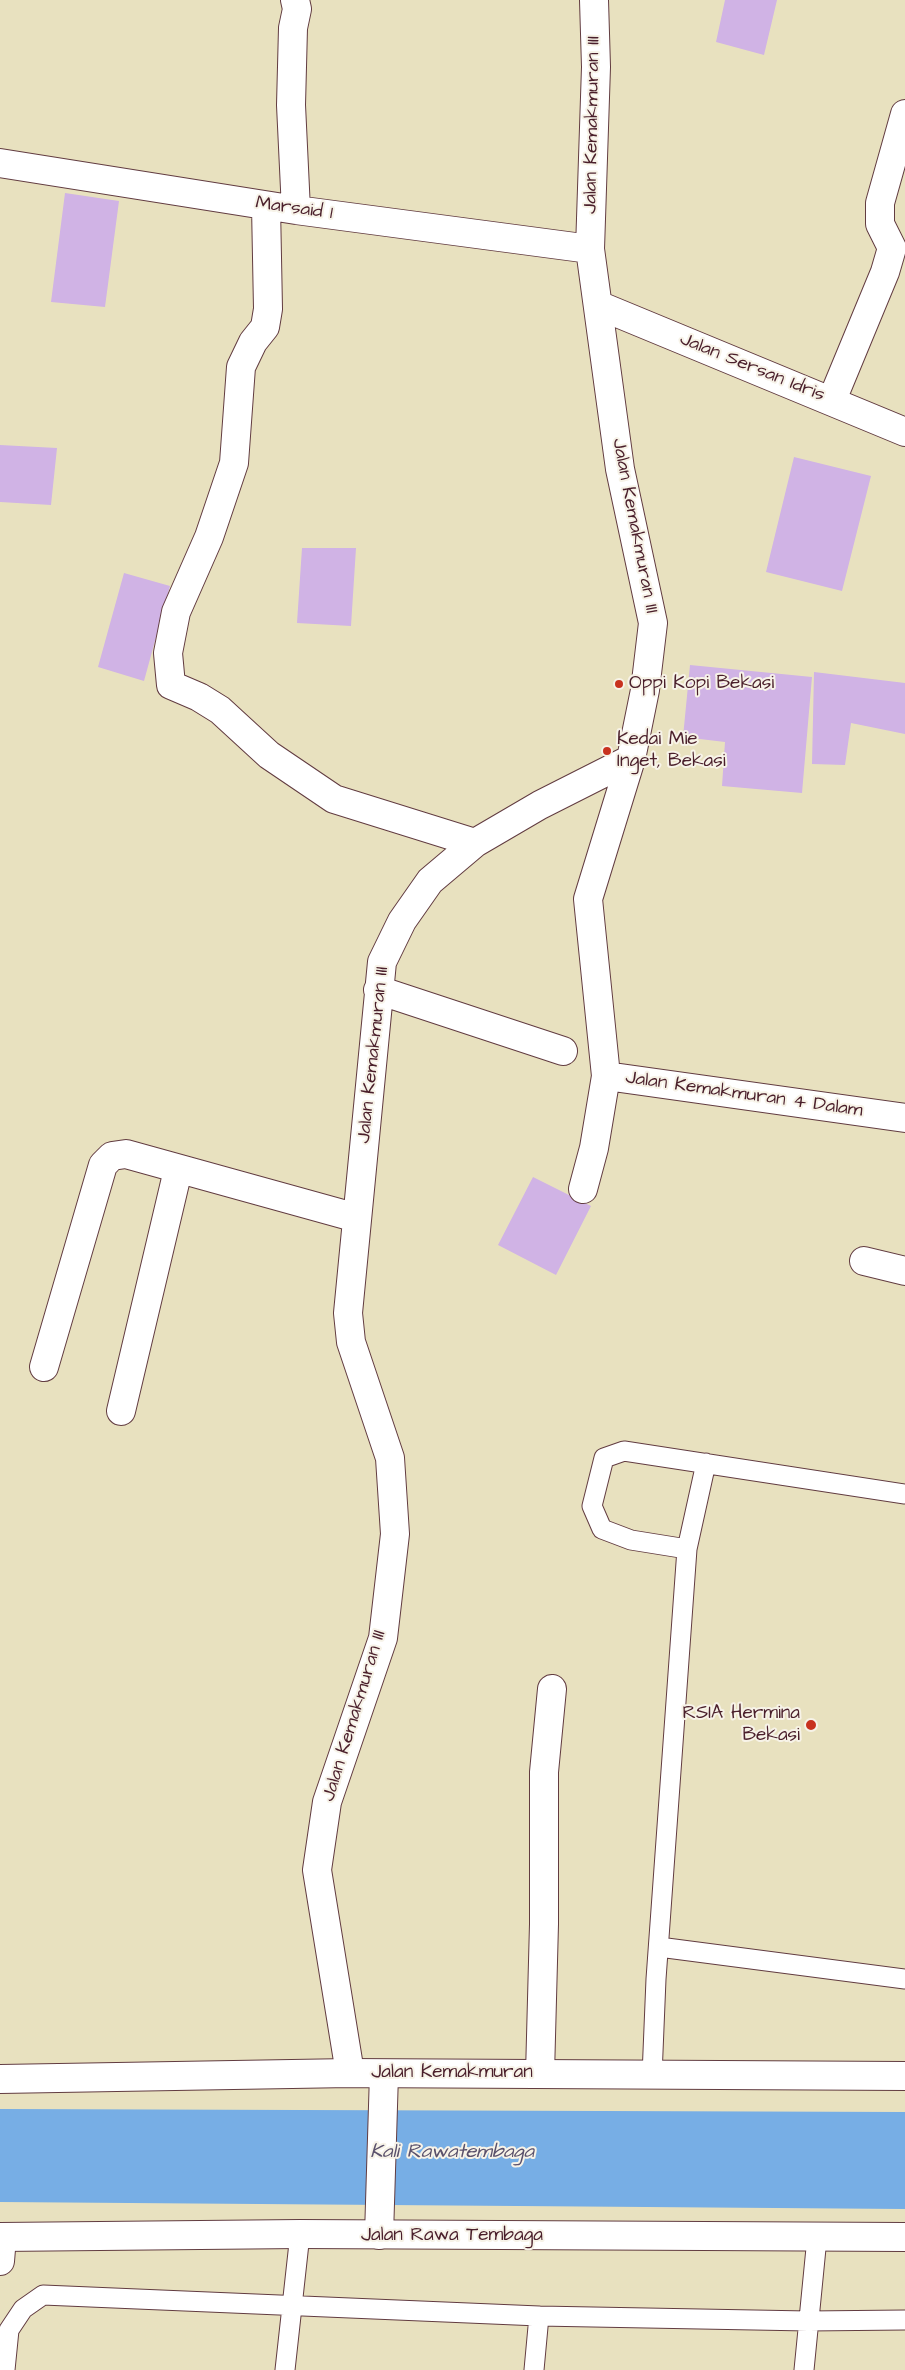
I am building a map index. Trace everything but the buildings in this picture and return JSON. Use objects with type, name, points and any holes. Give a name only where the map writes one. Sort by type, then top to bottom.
[{"type":"street","points":[[295,0],[291,105],[296,210]]},
{"type":"street","name":"Jalan Kemakmuran III","points":[[350,2073],[317,1870],[327,1802],[383,1638],[396,1534],[390,1458],[351,1342],[348,1313],[382,962],[402,921],[430,881],[476,843],[540,805],[631,759],[646,690],[653,623],[620,469],[590,249],[596,67],[594,0]]},
{"type":"street","points":[[832,400],[895,276],[892,248],[880,224],[880,203],[905,114]]},
{"type":"street","name":"Marsaid 1","points":[[0,163],[266,206],[590,249]]},
{"type":"street","points":[[266,206],[268,309],[265,327],[253,342],[241,367],[234,463],[209,538],[176,612],[168,653],[171,686],[199,696],[220,710],[269,755],[334,799],[476,843]]},
{"type":"street","name":"Jalan Sersan Idris","points":[[598,305],[832,400],[905,432]]},
{"type":"street","name":"Jalan Kemakmuran 4 Dalam","points":[[631,759],[588,899],[606,1076],[905,1118]]},
{"type":"street","points":[[378,990],[563,1051]]},
{"type":"street","points":[[583,1189],[594,1148],[606,1076]]},
{"type":"street","points":[[44,1367],[103,1165],[112,1156],[126,1154],[178,1170],[357,1218]]},
{"type":"street","points":[[121,1411],[178,1170]]},
{"type":"street","points":[[864,1261],[905,1271]]},
{"type":"street","points":[[540,2074],[544,1924],[544,1772],[552,1689]]},
{"type":"street","name":"Jalan Kemakmuran","points":[[0,2079],[350,2073],[384,2084],[540,2074],[905,2076]]},
{"type":"street","points":[[380,2222],[384,2084]]},
{"type":"street","name":"Jalan Rawa Tembaga","points":[[1,2245],[300,2234],[380,2222],[817,2238],[905,2237]]},
{"type":"lane","points":[[687,1549],[631,1540],[602,1529],[592,1506],[604,1458],[624,1451],[905,1494]]},
{"type":"lane","points":[[652,2076],[687,1549],[706,1463]]},
{"type":"lane","points":[[659,1948],[905,1979]]},
{"type":"lane","points":[[285,2370],[300,2234]]},
{"type":"lane","points":[[804,2370],[817,2238]]},
{"type":"lane","points":[[5,2370],[9,2330],[23,2309],[43,2295],[539,2316],[808,2321],[905,2320]]},
{"type":"lane","points":[[534,2370],[539,2316]]},
{"type":"water","name":"Kali Rawatembaga","points":[[0,2109],[905,2112],[905,2209],[0,2202]]},
{"type":"place","name":"Oppi Kopi Bekasi","points":[[619,684]]},
{"type":"place","name":"Kedai Mie Inget, Bekasi","points":[[607,751]]},
{"type":"place","name":"RSIA Hermina Bekasi","points":[[811,1725]]}]
